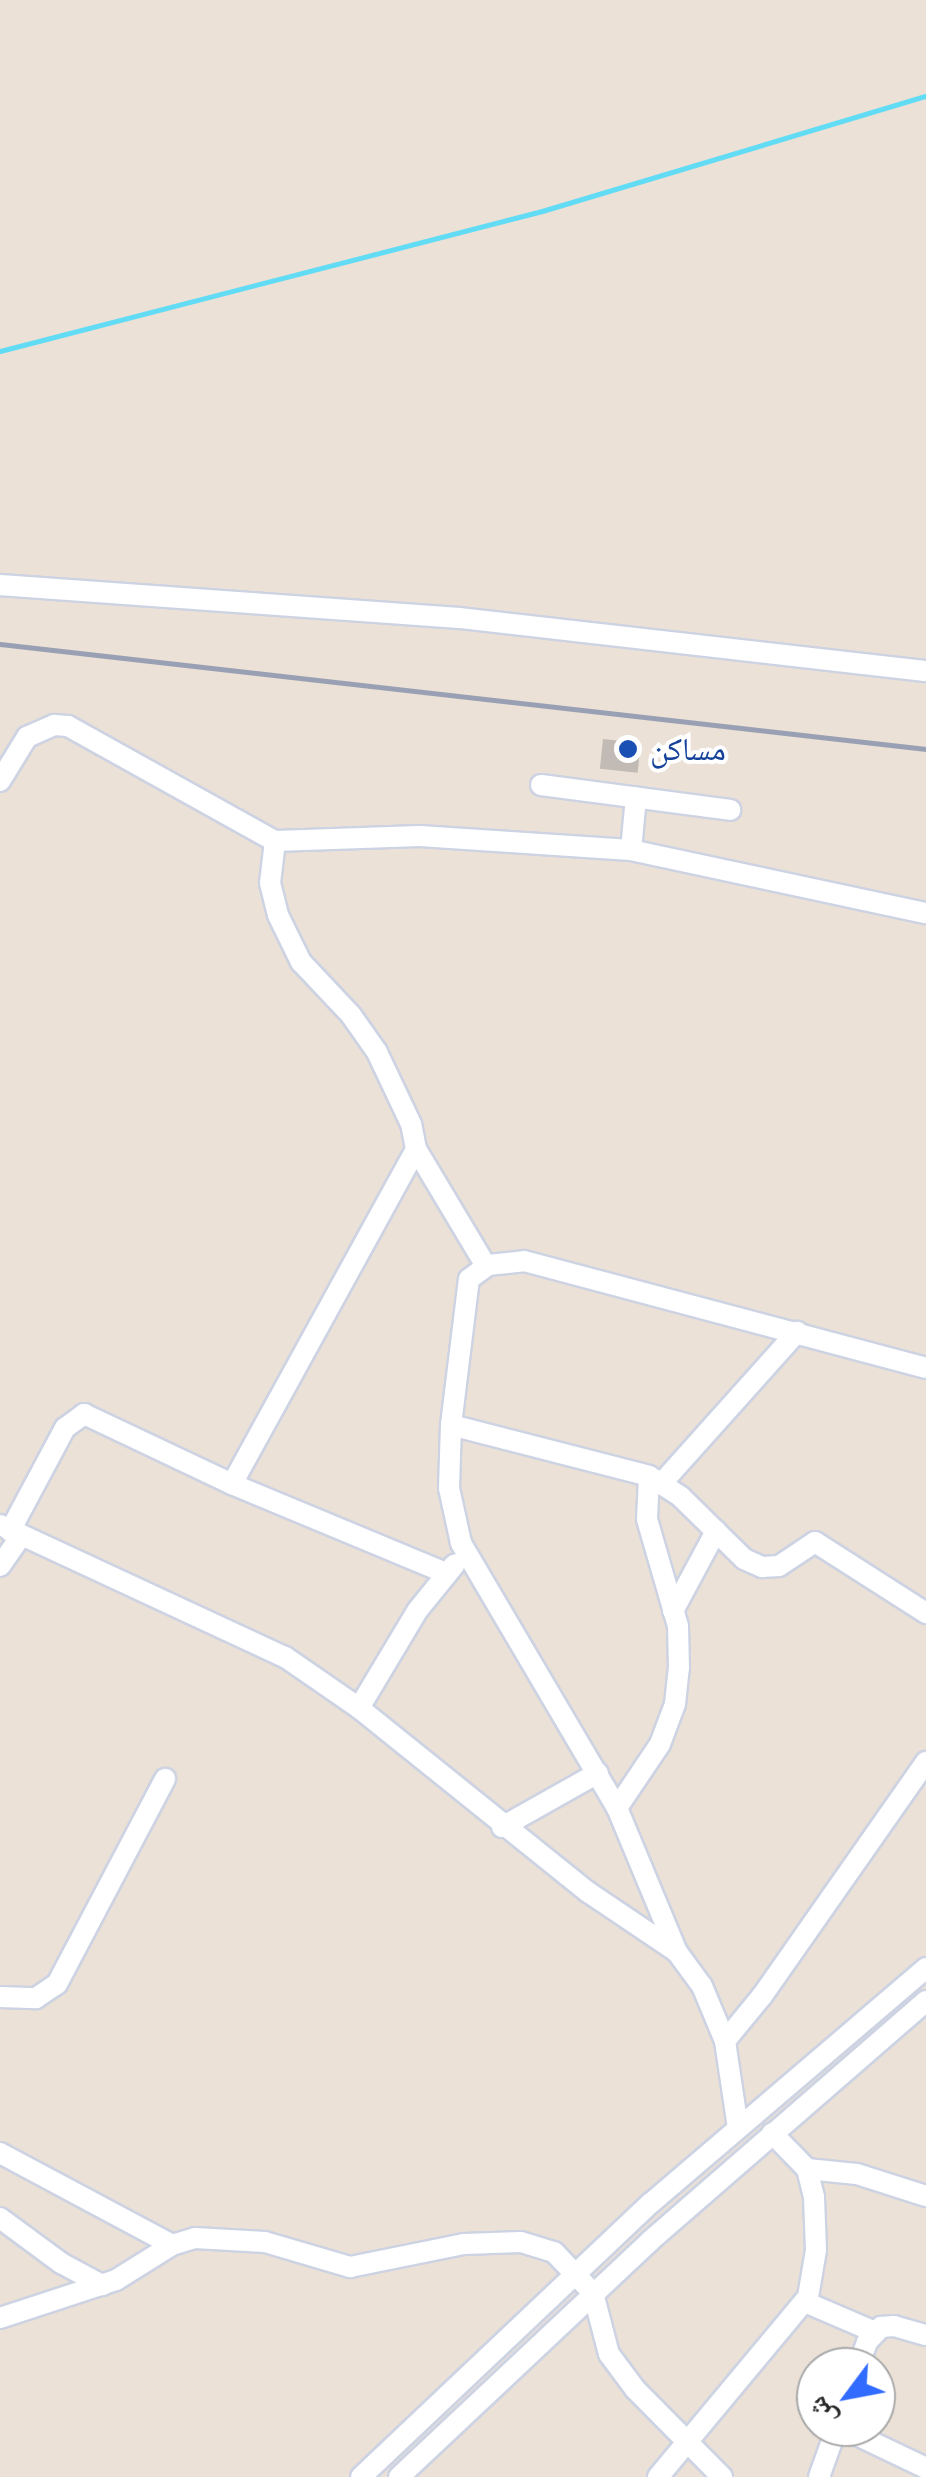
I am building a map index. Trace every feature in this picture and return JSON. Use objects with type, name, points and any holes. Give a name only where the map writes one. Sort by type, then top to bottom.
[{"type":"street","points":[[0,585],[460,618],[926,671]]},
{"type":"street","points":[[0,780],[27,738],[54,725],[68,726],[276,841],[420,836],[630,850],[926,913]]},
{"type":"street","points":[[541,785],[730,810]]},
{"type":"street","points":[[630,850],[636,797]]},
{"type":"street","points":[[276,841],[270,884],[278,915],[301,962],[351,1015],[377,1052],[411,1124],[416,1149],[486,1266]]},
{"type":"street","points":[[232,1484],[416,1149]]},
{"type":"street","points":[[738,2128],[725,2041],[702,1986],[677,1952],[617,1808],[598,1773],[466,1553],[449,1488],[451,1425],[465,1292],[470,1278],[486,1266],[524,1261],[926,1368]]},
{"type":"street","points":[[617,1808],[660,1744],[675,1704],[679,1668],[673,1611],[648,1519],[655,1480],[797,1332]]},
{"type":"street","points":[[0,1566],[10,1531],[65,1428],[78,1415],[95,1416],[232,1484],[446,1573]]},
{"type":"street","points":[[451,1425],[655,1480],[744,1559],[768,1568],[782,1565],[814,1542],[926,1614]]},
{"type":"street","points":[[10,1531],[270,1650],[359,1708],[502,1827],[677,1952]]},
{"type":"street","points":[[673,1611],[716,1531]]},
{"type":"street","points":[[359,1708],[417,1611],[466,1553]]},
{"type":"street","points":[[725,2041],[762,1996],[926,1762]]},
{"type":"street","points":[[502,1827],[598,1773]]},
{"type":"street","points":[[0,1997],[36,1998],[57,1984],[165,1779]]},
{"type":"street","points":[[361,2477],[575,2272],[926,1968]]},
{"type":"street","points":[[399,2477],[593,2293],[926,2002]]},
{"type":"street","points":[[658,2477],[805,2302],[816,2250],[816,2214],[808,2169],[772,2133]]},
{"type":"street","points":[[0,2152],[172,2246]]},
{"type":"street","points":[[808,2169],[857,2174],[926,2196]]},
{"type":"street","points":[[0,2218],[61,2263],[102,2285]]},
{"type":"street","points":[[0,2318],[102,2285],[138,2269],[172,2246],[204,2238],[266,2242],[350,2267],[464,2244],[505,2241],[554,2252],[575,2272],[593,2293],[609,2354],[635,2389],[722,2477]]},
{"type":"street","points":[[805,2302],[874,2332],[894,2326],[926,2335]]},
{"type":"street","points":[[867,2347],[874,2332]]},
{"type":"street","points":[[820,2477],[831,2447]]},
{"type":"street","points":[[881,2447],[926,2468]]},
{"type":"building","points":[[603,739],[641,743],[638,773],[600,769]]},
{"type":"waterway","points":[[0,351],[542,211],[926,96]]},
{"type":"railway","points":[[0,644],[926,749]]},
{"type":"place","name":"مساكن","points":[[628,749]]}]
